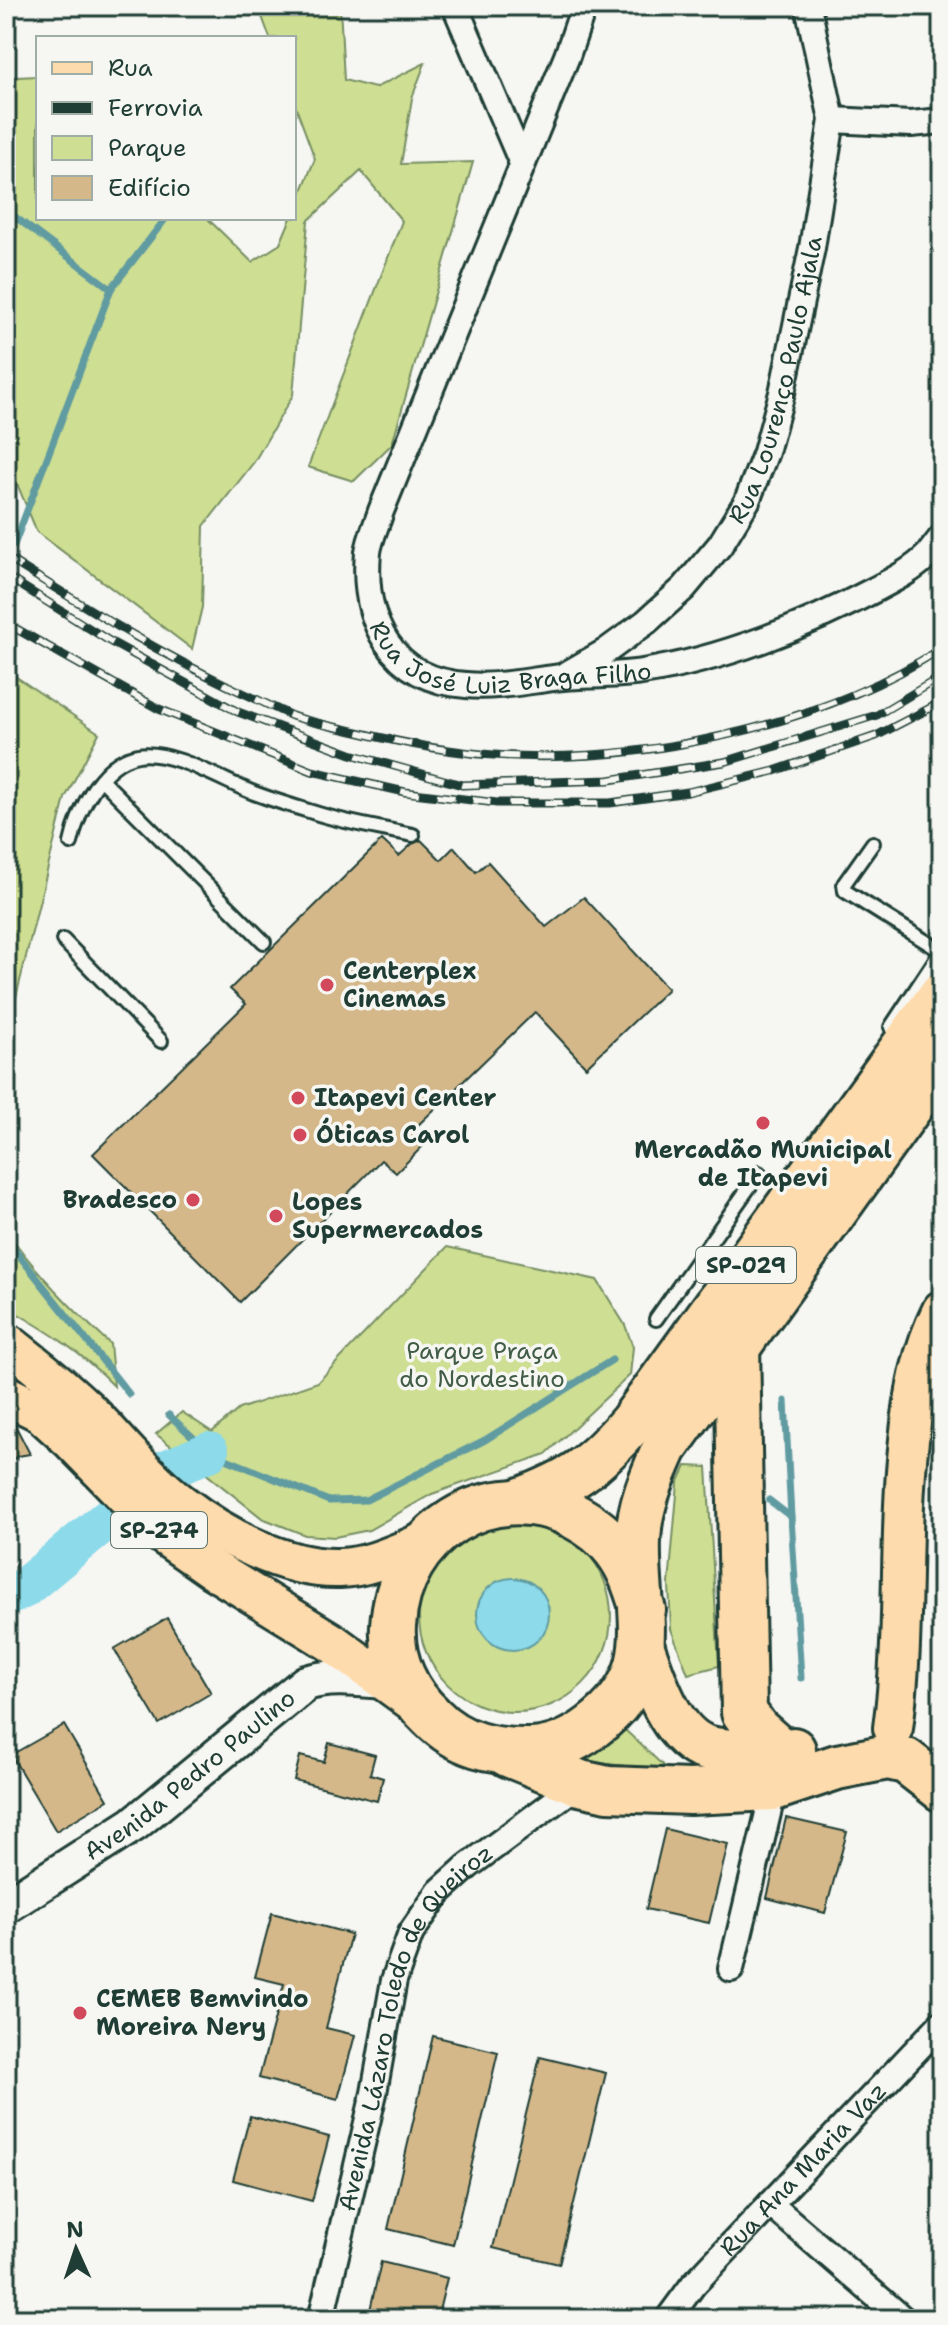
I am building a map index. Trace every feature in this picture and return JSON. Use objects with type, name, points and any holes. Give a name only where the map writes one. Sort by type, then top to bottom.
[{"type":"highway","name":"SP-029","points":[[890,1742],[837,1767],[778,1770],[737,1791],[643,1792],[580,1783],[502,1752],[470,1744],[442,1727],[401,1693],[401,1673],[392,1639],[394,1603],[406,1570],[427,1541],[455,1519],[488,1506],[519,1501],[557,1487],[585,1471],[609,1449],[831,1144],[942,965]]},
{"type":"highway","name":"SP-029","points":[[502,1752],[540,1751],[577,1738],[608,1715],[632,1685],[642,1629],[638,1540],[650,1481],[665,1448],[942,1062]]},
{"type":"highway","points":[[737,1344],[744,1712],[778,1770]]},
{"type":"highway","name":"SP-029","points":[[519,1501],[558,1509],[589,1524],[615,1547],[633,1577],[658,1693],[684,1735],[703,1747],[740,1752],[778,1770]]},
{"type":"highway","points":[[890,1742],[942,1763]]},
{"type":"highway","points":[[890,1742],[906,1761],[942,1789]]},
{"type":"main road","points":[[890,1742],[898,1690],[905,1469],[919,1367],[942,1310]]},
{"type":"main road","name":"SP-274","points":[[6,1342],[84,1407],[179,1503],[274,1557],[308,1566],[342,1568],[374,1563],[427,1541]]},
{"type":"main road","name":"SP-274","points":[[6,1395],[40,1412],[165,1536],[212,1569],[331,1642],[401,1693]]},
{"type":"main road","name":"Avenida Pedro Paulino","points":[[6,1906],[134,1824],[306,1683],[340,1677],[401,1693]]},
{"type":"street","points":[[455,6],[522,163]]},
{"type":"street","name":"Rua José Luiz Braga Filho","points":[[584,6],[567,56],[368,549],[372,616],[384,643],[406,664],[431,678],[465,685],[511,685],[562,677],[640,673],[684,664],[800,625],[896,578],[926,557],[942,537]]},
{"type":"street","name":"Rua Lourenço Paulo Ajala","points":[[562,677],[626,637],[684,588],[720,545],[747,501],[766,452],[782,393],[812,248],[832,120],[808,6]]},
{"type":"street","points":[[832,120],[911,124],[942,121]]},
{"type":"street","points":[[731,1969],[778,1770]]},
{"type":"street","name":"Avenida Lázaro Toledo de Queiroz","points":[[321,2319],[374,2093],[394,1980],[411,1933],[439,1892],[449,1883],[503,1838],[580,1783]]},
{"type":"street","name":"Rua Ana Maria Vaz","points":[[668,2319],[693,2285],[942,2023]]},
{"type":"street","points":[[770,2204],[903,2319]]},
{"type":"lane","points":[[71,843],[76,821],[101,779],[115,766],[140,755],[156,755],[185,764],[316,814],[413,835]]},
{"type":"lane","points":[[101,779],[264,942]]},
{"type":"lane","points":[[873,843],[844,884],[845,891],[942,965],[883,1040]]},
{"type":"lane","points":[[63,940],[161,1041]]},
{"type":"lane","points":[[831,1144],[855,1091]]},
{"type":"lane","points":[[656,1319],[759,1173]]},
{"type":"green space","points":[[265,6],[340,6],[344,80],[375,88],[425,63],[412,98],[401,164],[473,162],[392,444],[354,481],[308,467],[402,221],[361,171],[308,221],[293,395],[254,462],[204,526],[202,607],[192,649],[37,532],[6,457],[6,83],[16,77],[36,76],[36,220],[209,220],[252,262],[280,244],[290,220],[296,220],[296,205],[315,159],[296,107],[296,36],[269,36],[260,11]]},
{"type":"green space","points":[[9,672],[99,733],[65,798],[6,1038],[6,673]]},
{"type":"green space","points":[[6,1230],[55,1290],[110,1344],[114,1386],[63,1342],[6,1307]]},
{"type":"green space","name":"Parque Praça do Nordestino","points":[[447,1247],[597,1280],[625,1325],[633,1347],[630,1375],[546,1454],[432,1494],[369,1530],[335,1537],[305,1535],[262,1518],[156,1434],[182,1412],[212,1432],[239,1409],[318,1382]]},
{"type":"green space","points":[[686,1466],[707,1467],[719,1666],[688,1674],[671,1629],[669,1584],[678,1483]]},
{"type":"green space","points":[[515,1520],[552,1527],[583,1548],[604,1579],[611,1616],[604,1653],[583,1684],[552,1705],[515,1712],[478,1705],[447,1684],[426,1653],[419,1616],[426,1579],[447,1548],[478,1527]]},
{"type":"green space","points":[[624,1729],[670,1772],[565,1758]]},
{"type":"water","points":[[513,1578],[533,1584],[543,1594],[549,1614],[543,1634],[533,1644],[513,1650],[493,1644],[483,1634],[477,1614],[483,1594],[493,1584]]},
{"type":"building","name":"Itapevi Center","points":[[382,840],[399,856],[421,840],[441,860],[454,847],[476,872],[488,862],[546,927],[584,897],[668,989],[586,1067],[535,1012],[413,1130],[426,1143],[396,1173],[381,1160],[240,1302],[93,1154],[246,1004],[230,989]]},
{"type":"building","points":[[6,1420],[14,1423],[30,1454],[18,1456],[6,1464]]},
{"type":"building","points":[[167,1618],[211,1693],[159,1724],[114,1649]]},
{"type":"building","points":[[64,1725],[108,1800],[56,1831],[11,1755]]},
{"type":"building","points":[[329,1743],[375,1755],[370,1774],[383,1778],[377,1801],[294,1780],[300,1756],[324,1762]]},
{"type":"building","points":[[786,1818],[847,1832],[825,1913],[767,1898]]},
{"type":"building","points":[[665,1829],[728,1844],[709,1923],[646,1909]]},
{"type":"building","points":[[272,1913],[351,1934],[326,2028],[355,2035],[338,2099],[259,2078],[284,1984],[255,1977]]},
{"type":"building","points":[[433,2036],[498,2052],[453,2245],[388,2229]]},
{"type":"building","points":[[540,2057],[606,2073],[559,2264],[493,2248]]},
{"type":"building","points":[[250,2116],[329,2137],[312,2201],[233,2180]]},
{"type":"building","points":[[381,2262],[447,2278],[437,2319],[368,2319]]},
{"type":"waterway","points":[[6,210],[111,289],[164,220]]},
{"type":"waterway","points":[[14,545],[111,289]]},
{"type":"waterway","points":[[6,1239],[129,1394]]},
{"type":"waterway","points":[[169,1415],[209,1452],[329,1501],[366,1500],[485,1440],[612,1360]]},
{"type":"waterway","points":[[785,1401],[791,1517]]},
{"type":"waterway","points":[[165,1470],[209,1452]]},
{"type":"waterway","points":[[769,1500],[791,1517],[801,1678]]},
{"type":"waterway","points":[[6,1597],[23,1589],[118,1510]]},
{"type":"railway","points":[[6,557],[152,646],[292,716],[408,743],[477,754],[550,757],[608,754],[727,735],[841,699],[894,676],[942,648]]},
{"type":"railway","points":[[6,576],[111,642],[238,712],[351,754],[462,785],[609,780],[724,762],[877,715],[942,676]]},
{"type":"railway","points":[[6,623],[159,709],[312,771],[405,792],[497,803],[610,803],[688,792],[774,771],[876,736],[942,702]]},
{"type":"place","name":"Centerplex Cinemas","points":[[327,985]]},
{"type":"place","name":"Itapevi Center","points":[[298,1098]]},
{"type":"place","name":"Mercadão Municipal de Itapevi","points":[[763,1123]]},
{"type":"place","name":"Óticas Carol","points":[[300,1135]]},
{"type":"place","name":"Bradesco","points":[[193,1200]]},
{"type":"place","name":"Lopes Supermercados","points":[[276,1216]]},
{"type":"place","name":"CEMEB Bemvindo Moreira Nery","points":[[80,2013]]}]
